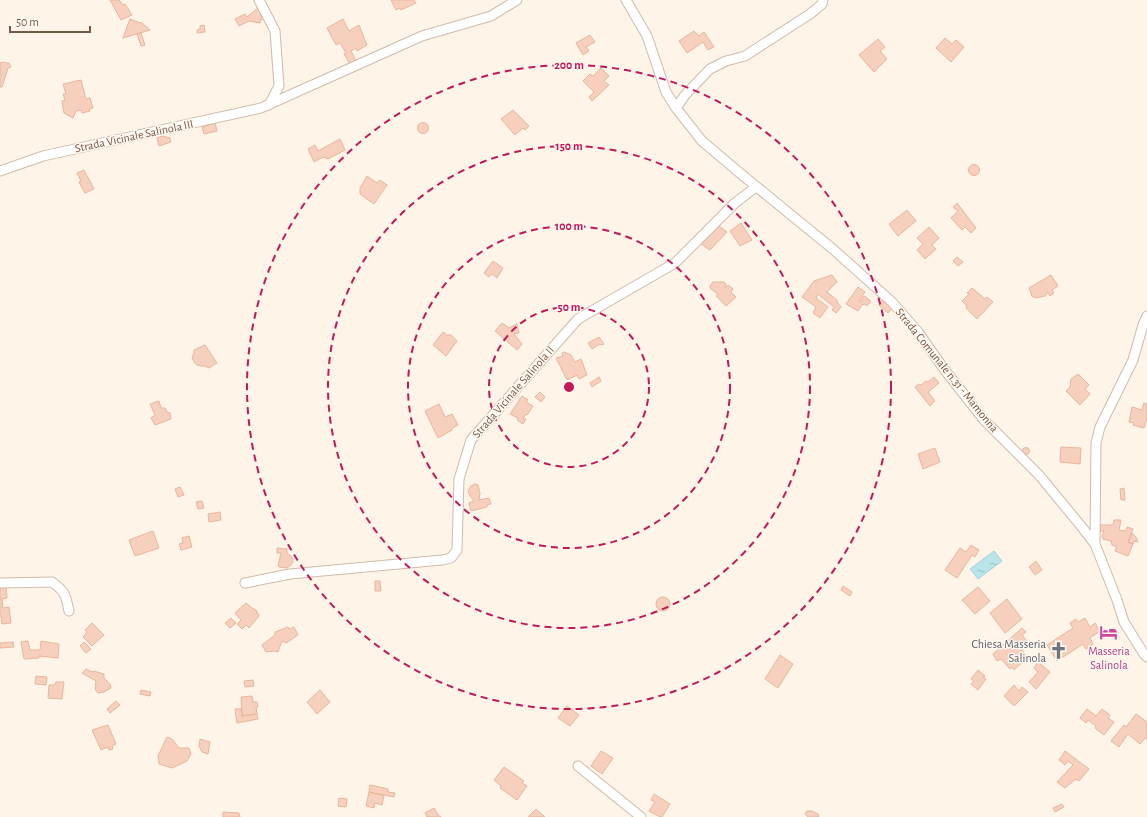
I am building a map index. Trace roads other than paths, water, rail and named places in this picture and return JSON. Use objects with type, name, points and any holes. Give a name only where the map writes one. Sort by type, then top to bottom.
[{"type":"street","points":[[259,0],[275,31],[279,86],[269,105]]},
{"type":"street","name":"Strada Vicinale Salinola III","points":[[0,171],[43,156],[261,108],[422,36],[491,16],[517,0]]},
{"type":"street","name":"Strada Comunale n.31 - Mamonna","points":[[626,0],[647,36],[666,92],[676,108],[702,141],[834,250],[892,302],[918,332],[944,369],[984,420],[1039,475],[1095,544],[1124,622],[1147,657]]},
{"type":"street","points":[[676,108],[685,95],[710,70],[726,61],[745,56],[810,14],[822,4],[823,0]]},
{"type":"street","name":"Strada Vicinale Salinola II","points":[[245,583],[290,574],[451,558],[457,550],[459,479],[471,440],[578,319],[674,263],[735,203],[756,186]]},
{"type":"street","points":[[1095,544],[1096,443],[1100,427],[1133,360],[1147,316]]},
{"type":"street","points":[[0,583],[52,582],[66,595],[69,611]]},
{"type":"street","points":[[578,766],[641,817]]},
{"type":"water","points":[[994,551],[1002,561],[978,579],[970,569]]},
{"type":"place","name":"Masseria Salinola","points":[[1109,632]]},
{"type":"place","name":"Chiesa Masseria Salinola","points":[[1059,651]]}]
